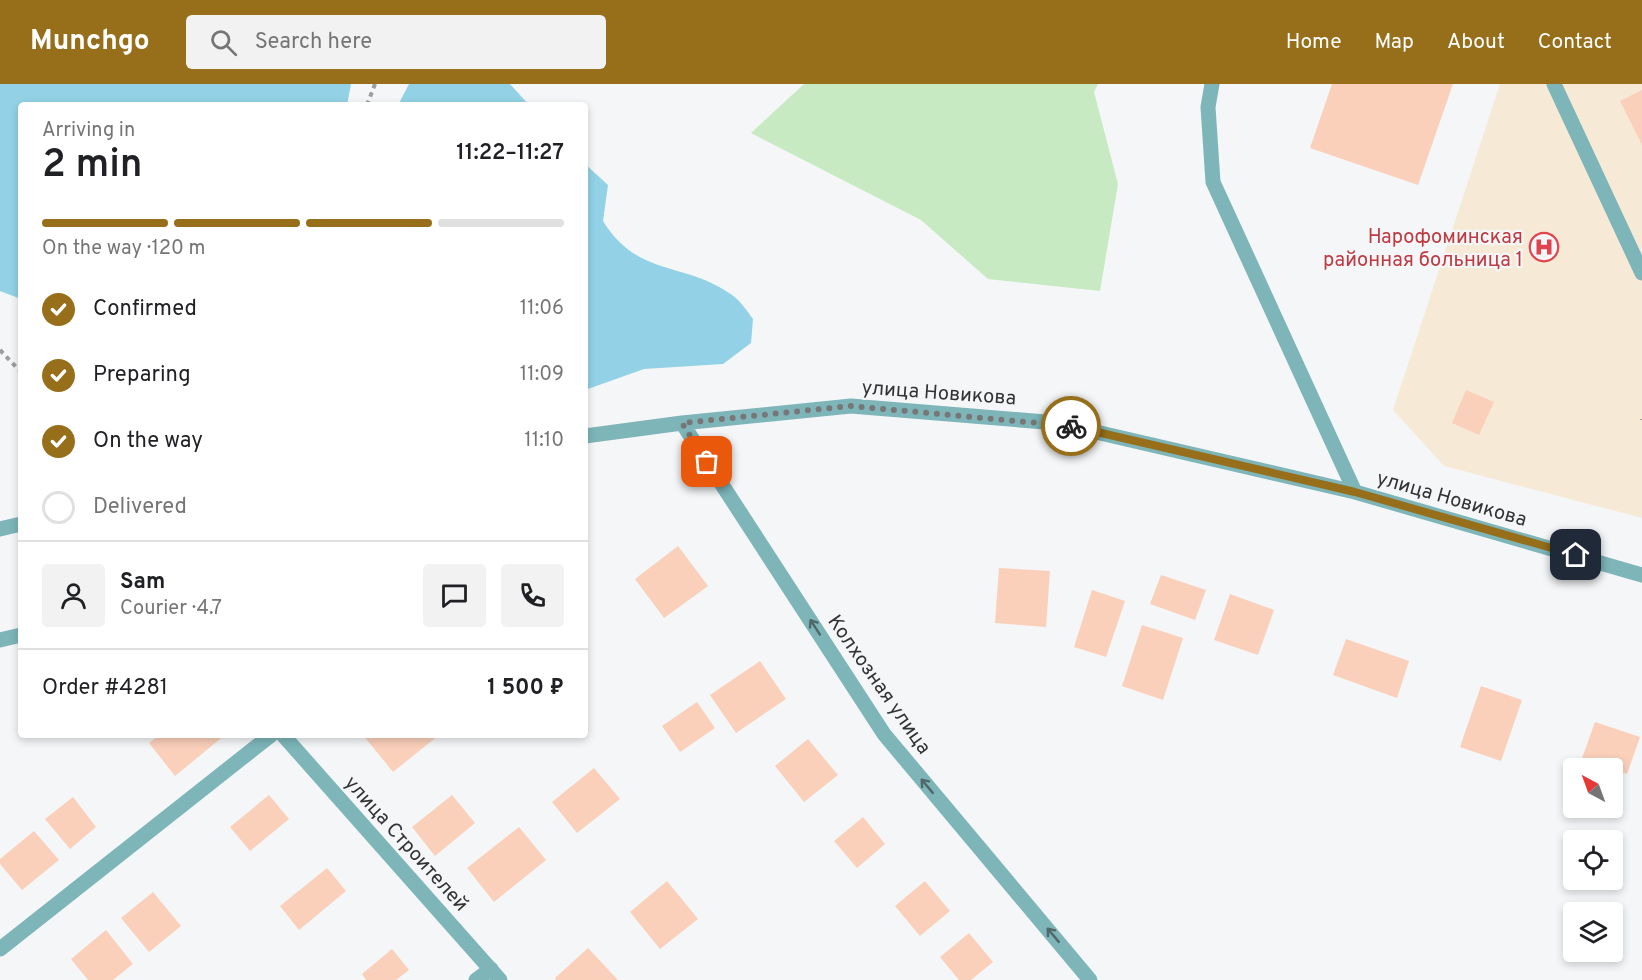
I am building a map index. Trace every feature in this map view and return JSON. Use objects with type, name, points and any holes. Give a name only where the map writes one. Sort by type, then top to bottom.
[{"type":"street","name":"улица Новикова","points":[[1212,84],[1208,107],[1213,182],[1355,492]]},
{"type":"street","points":[[1554,84],[1642,273]]},
{"type":"street","name":"улица Новикова","points":[[588,436],[682,423],[851,406],[1057,423],[1355,492],[1642,574]]},
{"type":"street","name":"Колхозная улица","points":[[682,423],[884,734],[1090,980]]},
{"type":"street","points":[[0,529],[18,525]]},
{"type":"street","points":[[0,640],[18,636]]},
{"type":"street","points":[[0,949],[267,738]]},
{"type":"street","name":"улица Строителей","points":[[286,738],[495,974]]},
{"type":"street","points":[[476,980],[495,974]]},
{"type":"path","points":[[368,102],[375,84]]},
{"type":"path","points":[[0,350],[18,369]]},
{"type":"shaded area","name":"Нарофоминская районная больница 1","points":[[1500,84],[1642,84],[1642,518],[1444,466],[1393,410]]},
{"type":"green space","points":[[804,84],[1098,84],[1094,92],[1118,184],[1100,291],[988,279],[921,220],[751,133]]},
{"type":"water","points":[[0,84],[351,84],[348,102],[18,102],[18,298],[0,291]]},
{"type":"water","points":[[409,84],[510,84],[526,102],[400,102]]},
{"type":"water","points":[[588,167],[608,185],[603,221],[631,252],[663,267],[714,284],[735,297],[753,319],[751,343],[723,364],[644,369],[588,389]]},
{"type":"building","points":[[1332,84],[1453,84],[1418,185],[1310,148]]},
{"type":"building","points":[[1642,90],[1642,145],[1620,101]]},
{"type":"building","points":[[1466,390],[1494,402],[1479,435],[1452,423]]},
{"type":"building","points":[[678,546],[708,586],[664,618],[635,579]]},
{"type":"building","points":[[999,568],[1050,571],[1046,627],[995,623]]},
{"type":"building","points":[[1161,575],[1206,590],[1195,620],[1150,604]]},
{"type":"building","points":[[1092,590],[1125,601],[1106,657],[1074,647]]},
{"type":"building","points":[[1230,594],[1274,610],[1258,655],[1214,640]]},
{"type":"building","points":[[1142,625],[1183,638],[1163,700],[1122,686]]},
{"type":"building","points":[[1346,639],[1409,661],[1397,698],[1333,675]]},
{"type":"building","points":[[760,661],[786,699],[736,733],[710,695]]},
{"type":"building","points":[[1481,686],[1522,700],[1501,761],[1460,747]]},
{"type":"building","points":[[697,702],[715,728],[680,752],[662,726]]},
{"type":"building","points":[[1595,722],[1640,737],[1627,774],[1623,773],[1623,758],[1582,758]]},
{"type":"building","points":[[155,738],[221,738],[175,776],[149,743]]},
{"type":"building","points":[[365,738],[435,738],[393,772]]},
{"type":"building","points":[[808,739],[838,775],[804,802],[775,766]]},
{"type":"building","points":[[594,768],[620,799],[577,833],[552,802]]},
{"type":"building","points":[[269,795],[289,819],[250,851],[230,827]]},
{"type":"building","points":[[452,795],[475,823],[435,856],[412,827]]},
{"type":"building","points":[[73,797],[96,827],[70,849],[45,819]]},
{"type":"building","points":[[863,817],[885,844],[857,868],[834,841]]},
{"type":"building","points":[[519,827],[546,860],[494,902],[467,868]]},
{"type":"building","points":[[34,831],[59,860],[22,890],[0,864],[0,859]]},
{"type":"building","points":[[327,868],[346,891],[299,930],[280,906]]},
{"type":"building","points":[[667,881],[698,919],[660,949],[630,912]]},
{"type":"building","points":[[925,881],[950,911],[920,936],[895,906]]},
{"type":"building","points":[[153,892],[181,926],[149,952],[121,918]]},
{"type":"building","points":[[106,930],[133,964],[113,980],[88,980],[71,959]]},
{"type":"building","points":[[969,933],[993,962],[971,980],[959,980],[940,957]]},
{"type":"building","points":[[588,948],[618,980],[556,980],[555,978]]},
{"type":"building","points":[[392,949],[409,970],[396,980],[366,980],[362,974]]},
{"type":"way so far","points":[[707,462],[682,423],[851,406],[1071,426]]},
{"type":"place","name":"Нарофоминская районная больница 1","points":[[1544,247]]},
{"type":"route","points":[[1071,426],[1355,492],[1576,555]]}]
